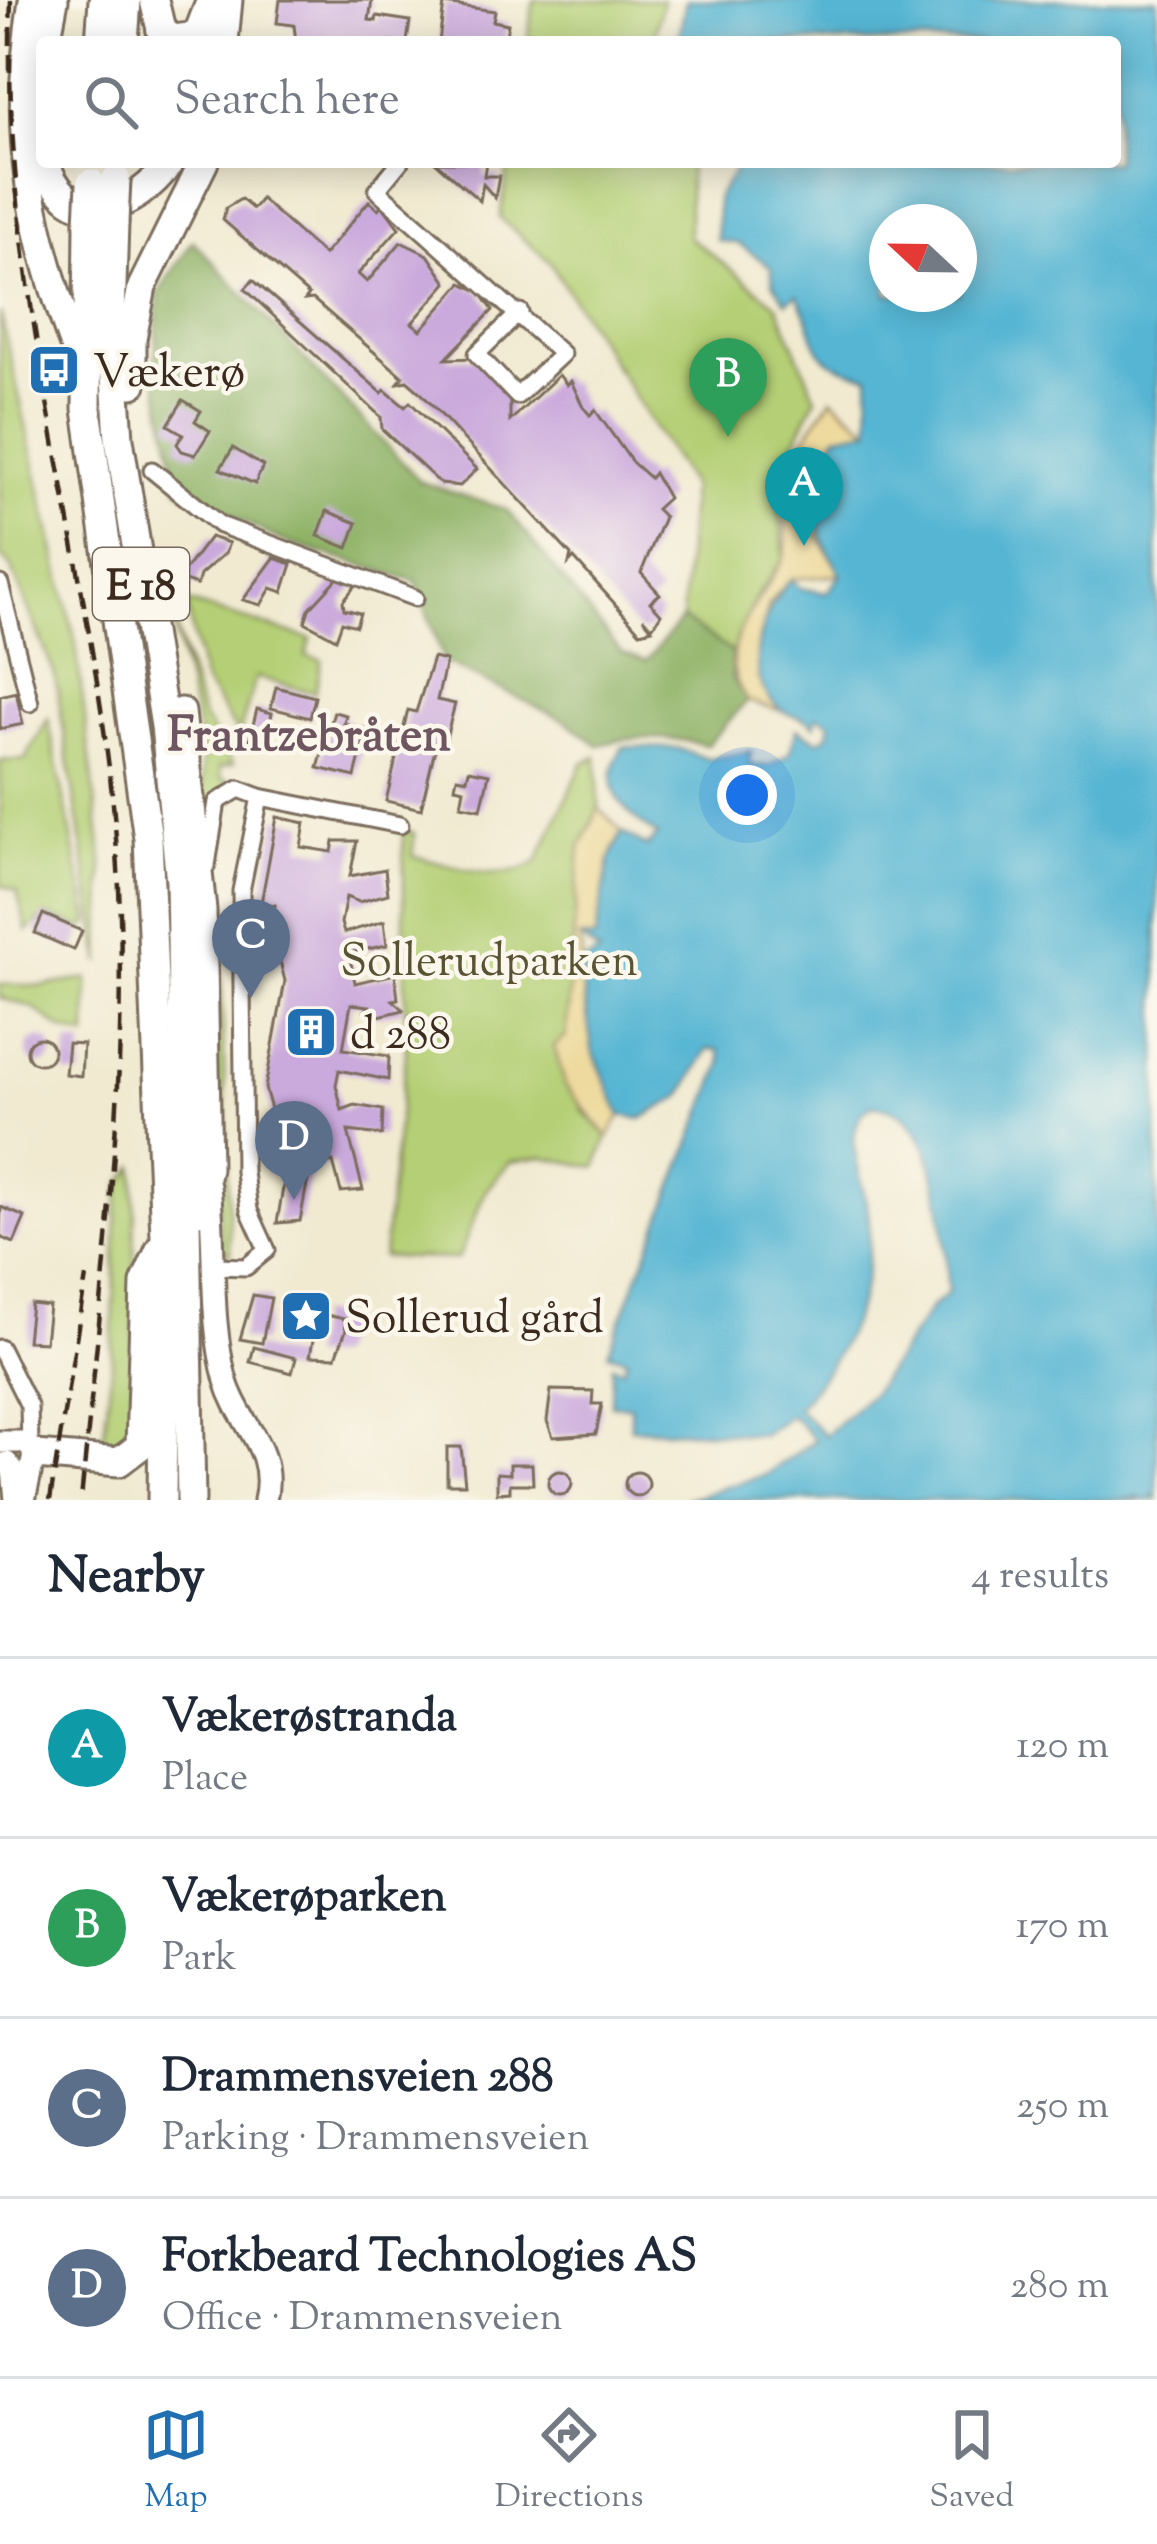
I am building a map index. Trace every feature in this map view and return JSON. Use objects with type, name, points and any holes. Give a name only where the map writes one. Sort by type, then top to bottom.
[{"type":"highway","points":[[33,0],[23,115],[27,192],[86,379]]},
{"type":"highway","points":[[47,36],[54,0]]},
{"type":"highway","points":[[100,36],[103,0]]},
{"type":"highway","points":[[124,36],[127,0]]},
{"type":"highway","points":[[154,0],[163,36]]},
{"type":"highway","points":[[197,36],[211,0]]},
{"type":"highway","points":[[225,36],[228,0]]},
{"type":"highway","points":[[49,168],[70,199],[99,208],[133,201],[164,168]]},
{"type":"highway","name":"E 18","points":[[104,171],[86,379],[95,488],[145,802],[191,1500]]},
{"type":"highway","points":[[177,1244],[207,1168],[202,910],[182,718],[140,476],[131,359],[149,266],[197,175]]},
{"type":"highway","name":"E 18","points":[[102,223],[119,439],[176,831],[177,1244],[162,1491]]},
{"type":"highway","name":"E 18","points":[[18,1469],[126,1460],[140,1446],[145,1282],[177,1244]]},
{"type":"street","points":[[395,168],[377,190],[520,312],[562,354],[517,396],[477,353],[520,312]]},
{"type":"street","points":[[152,470],[220,525],[416,598]]},
{"type":"street","points":[[0,584],[30,703]]},
{"type":"street","points":[[202,910],[212,816],[224,794],[239,789],[400,825]]},
{"type":"street","points":[[217,1266],[256,1264],[266,1250],[245,1198],[242,1055],[241,891],[260,797]]},
{"type":"street","points":[[207,1168],[219,1351],[232,1398],[265,1449],[266,1497]]},
{"type":"street","points":[[0,1348],[29,1406],[18,1469]]},
{"type":"green space","points":[[534,0],[663,0],[654,36],[528,36]]},
{"type":"green space","points":[[508,168],[689,168],[689,237],[777,305],[816,398],[777,477],[784,558],[756,597],[732,652],[682,619],[691,486],[549,261],[500,218]]},
{"type":"green space","points":[[193,241],[421,482],[507,510],[621,652],[646,661],[682,619],[732,652],[732,678],[747,701],[707,745],[653,738],[598,745],[566,721],[444,662],[416,581],[284,542],[179,489],[155,370],[158,293]]},
{"type":"green space","points":[[0,312],[76,645],[103,863],[101,963],[55,675],[11,566],[0,556]]},
{"type":"green space","points":[[186,602],[311,639],[306,656],[322,660],[315,693],[256,677],[239,735],[203,680]]},
{"type":"green space","points":[[173,621],[202,715],[233,764],[220,767],[221,778],[231,782],[207,811],[203,868],[202,748]]},
{"type":"green space","points":[[48,719],[89,923],[83,928],[45,915],[27,931],[17,892],[0,884],[0,761],[25,760]]},
{"type":"green space","name":"Sollerudparken","points":[[597,757],[599,808],[580,848],[566,1038],[582,1110],[608,1137],[596,1167],[542,1157],[510,1162],[486,1190],[458,1259],[383,1257],[406,1055],[403,830],[414,833],[413,856],[492,873],[523,869],[537,862],[583,763]]},
{"type":"green space","points":[[222,833],[218,875],[230,1255],[222,1250],[219,1227],[214,981],[216,882]]},
{"type":"green space","points":[[88,979],[87,1037],[63,1030],[32,1007],[0,998],[0,984],[41,986]]},
{"type":"green space","points":[[135,1167],[133,1415],[125,1440],[102,1449],[112,1364],[117,1211],[121,1183]]},
{"type":"sand","points":[[832,398],[870,430],[817,535],[842,575],[791,579],[768,604],[758,679],[782,711],[747,701],[737,681],[735,645],[785,552],[784,488],[790,468]]},
{"type":"sand","points":[[599,808],[622,832],[609,861],[595,940],[580,939],[592,1049],[621,1115],[608,1137],[565,1085],[554,1046],[566,1037],[580,848]]},
{"type":"water","points":[[686,0],[1157,0],[1157,1500],[684,1500],[765,1475],[815,1440],[790,1415],[763,1435],[631,1428],[631,1406],[611,1405],[612,1365],[623,1369],[627,1359],[608,1353],[722,1063],[719,1050],[708,1049],[682,1096],[641,1119],[621,1115],[592,1049],[580,965],[599,953],[580,938],[595,939],[609,861],[622,832],[647,847],[658,835],[618,799],[615,762],[623,747],[677,748],[708,759],[751,751],[749,765],[768,766],[789,754],[797,729],[818,740],[827,736],[831,723],[817,716],[814,725],[784,712],[767,695],[760,679],[758,643],[771,608],[791,579],[800,588],[827,593],[841,575],[817,522],[818,473],[837,435],[870,429],[869,376],[824,356],[797,295],[786,302],[773,283],[771,267],[739,244],[717,240],[717,197],[736,168],[1121,168],[1121,36],[679,36]],"holes":[[[871,1106],[896,1112],[914,1128],[936,1180],[948,1293],[930,1309],[872,1393],[825,1435],[797,1408],[842,1344],[861,1298],[869,1220],[856,1159],[856,1128]]]},
{"type":"building","points":[[280,0],[372,0],[369,20],[376,21],[377,16],[410,21],[408,36],[295,36],[294,25],[277,23]]},
{"type":"building","points":[[444,4],[495,11],[493,21],[508,24],[506,36],[440,36]]},
{"type":"building","points":[[442,168],[485,168],[484,176],[499,176],[495,198],[483,184],[480,201]]},
{"type":"building","points":[[241,199],[253,209],[261,199],[324,255],[369,201],[378,209],[382,205],[399,228],[358,274],[367,282],[401,242],[428,255],[447,283],[412,323],[421,330],[462,283],[480,292],[493,310],[446,359],[476,358],[510,392],[510,421],[559,375],[567,385],[571,381],[583,407],[590,415],[595,410],[632,462],[650,478],[654,473],[668,498],[656,509],[664,517],[641,573],[660,594],[650,602],[661,614],[656,622],[652,627],[643,618],[652,629],[640,632],[574,558],[569,563],[571,555],[421,393],[407,381],[398,383],[403,377],[313,299],[305,300],[309,295],[223,220],[226,208]]},
{"type":"building","points":[[253,280],[382,393],[385,390],[405,407],[410,402],[477,469],[460,486],[441,484],[382,429],[381,417],[245,289]]},
{"type":"building","points":[[183,400],[201,411],[195,421],[210,431],[195,455],[182,451],[177,444],[183,434],[168,425]]},
{"type":"building","points":[[233,448],[263,466],[255,484],[220,469]]},
{"type":"building","points":[[327,511],[357,523],[348,548],[318,536]]},
{"type":"building","points":[[210,537],[229,543],[225,553],[200,575],[197,585],[178,579]]},
{"type":"building","points":[[274,558],[292,564],[283,592],[271,588],[261,605],[243,600]]},
{"type":"building","points":[[338,578],[356,585],[343,601],[344,609],[360,613],[356,626],[342,622],[336,639],[305,622],[309,609]]},
{"type":"building","points":[[433,658],[446,661],[437,700],[455,704],[446,738],[438,736],[421,809],[386,801],[408,710],[416,712]]},
{"type":"building","points":[[276,687],[315,697],[310,718],[271,708]]},
{"type":"building","points":[[16,692],[23,724],[0,729],[0,696]]},
{"type":"building","points":[[257,709],[272,713],[264,749],[248,745]]},
{"type":"building","points":[[334,712],[346,715],[344,723],[367,729],[355,777],[318,768]]},
{"type":"building","points":[[469,770],[489,774],[481,809],[461,805],[464,789],[455,787],[457,777],[467,779]]},
{"type":"building","name":"d 288","points":[[277,817],[305,823],[301,847],[332,852],[334,841],[357,841],[350,876],[385,869],[388,894],[359,902],[346,897],[341,923],[344,933],[384,921],[387,945],[349,953],[355,983],[395,974],[398,999],[393,1000],[404,1010],[379,1016],[365,1011],[369,1006],[351,1004],[343,1049],[389,1056],[388,1080],[339,1070],[336,1085],[342,1110],[355,1105],[383,1110],[382,1135],[348,1131],[363,1190],[341,1192],[333,1162],[310,1168],[300,1221],[277,1223],[286,1170],[272,1163],[279,1138],[265,1088],[285,981],[271,925],[275,905],[261,903]]},
{"type":"building","points":[[43,914],[82,931],[74,950],[35,933]]},
{"type":"building","points":[[40,1038],[53,1051],[40,1064],[27,1051]]},
{"type":"building","points":[[68,1043],[83,1044],[81,1076],[65,1074]]},
{"type":"building","points":[[1,1207],[25,1217],[14,1243],[0,1237]]},
{"type":"building","points":[[253,1295],[271,1298],[262,1343],[240,1339]]},
{"type":"building","points":[[31,1304],[49,1306],[45,1342],[27,1341]]},
{"type":"building","points":[[318,1313],[344,1319],[346,1330],[336,1357],[310,1356]]},
{"type":"building","points":[[254,1347],[296,1358],[292,1373],[250,1362]]},
{"type":"building","points":[[551,1390],[593,1391],[592,1404],[602,1404],[596,1434],[553,1437],[547,1421]]},
{"type":"building","points":[[447,1447],[461,1447],[465,1484],[447,1484]]},
{"type":"building","points":[[510,1464],[532,1464],[533,1484],[510,1484],[510,1492],[497,1493],[497,1473],[510,1474]]},
{"type":"building","points":[[560,1471],[569,1474],[569,1492],[560,1495],[551,1492],[548,1483],[551,1474]]},
{"type":"building","points":[[637,1472],[649,1484],[637,1496],[625,1484]]},
{"type":"ferry route","points":[[1125,1500],[1157,1494]]},
{"type":"railway","points":[[11,0],[11,97],[28,288],[94,665],[117,853],[121,945],[116,1130],[81,1500]]},
{"type":"railway","points":[[50,1500],[86,1277]]},
{"type":"place","name":"Vækerø","points":[[54,370]]},
{"type":"place","name":"Vækerøparken","points":[[728,437]]},
{"type":"place","name":"Vækerøstranda","points":[[804,546]]},
{"type":"place","name":"Drammensveien 288","points":[[251,998]]},
{"type":"place","name":"d 288","points":[[311,1032]]},
{"type":"place","name":"Forkbeard Technologies AS","points":[[294,1200]]},
{"type":"place","name":"Sollerud gård","points":[[306,1316]]},
{"type":"district","name":"Frantzebråten","points":[[309,733]]}]
